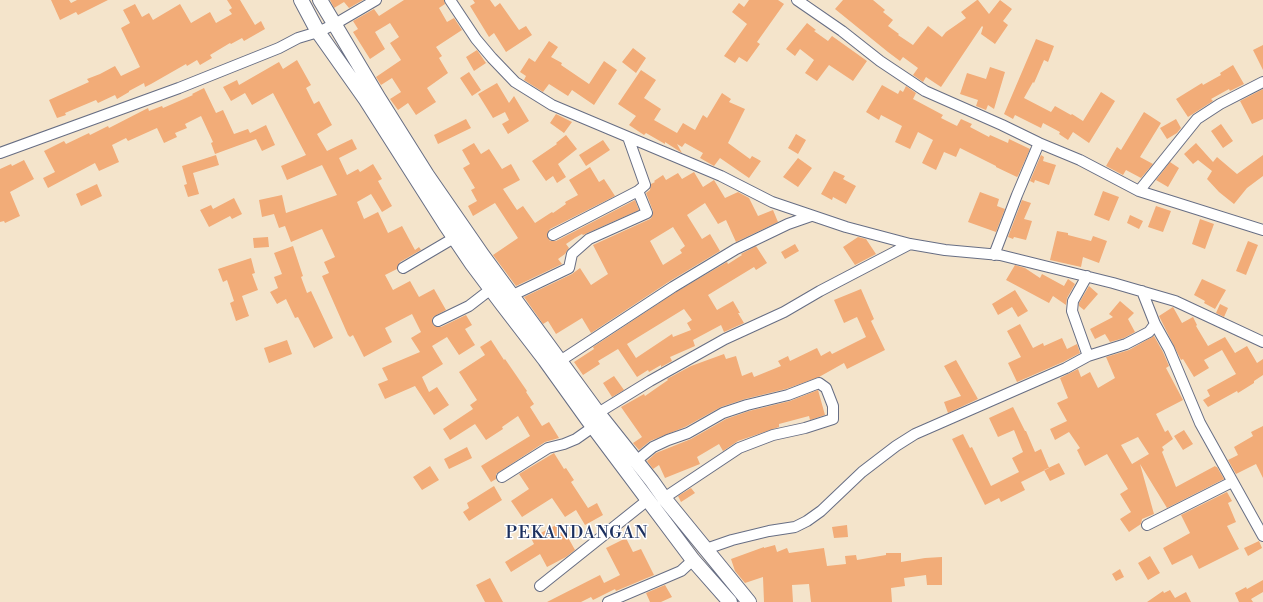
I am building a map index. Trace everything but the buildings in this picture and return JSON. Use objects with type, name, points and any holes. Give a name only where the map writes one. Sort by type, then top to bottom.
[{"type":"main road","points":[[302,0],[318,32],[373,100]]},
{"type":"main road","points":[[320,0],[335,24],[373,100],[488,292],[546,360],[645,503],[730,602]]},
{"type":"main road","points":[[456,237],[513,295],[560,361],[600,411],[664,498],[749,602]]},
{"type":"main road","points":[[693,560],[706,549]]},
{"type":"street","points":[[0,153],[178,88],[279,48],[298,38],[318,32],[335,24],[376,0]]},
{"type":"street","points":[[450,0],[480,44],[515,82],[552,105],[721,176],[772,202],[811,216],[910,244],[945,250],[994,254],[1064,270],[1142,291],[1175,301],[1263,342]]},
{"type":"street","points":[[798,0],[842,31],[880,61],[925,91],[1080,160],[1139,192],[1263,230]]},
{"type":"street","points":[[1139,192],[1197,119],[1220,104],[1263,82]]},
{"type":"street","points":[[553,235],[638,191],[645,185],[628,137]]},
{"type":"street","points":[[994,254],[1039,143]]},
{"type":"street","points":[[513,295],[569,268],[572,254],[589,239],[647,213],[638,191]]},
{"type":"street","points":[[560,361],[673,287],[730,253],[788,224],[811,216]]},
{"type":"street","points":[[403,268],[456,237]]},
{"type":"street","points":[[600,411],[725,338],[784,312],[820,291],[910,244]]},
{"type":"street","points":[[1087,276],[1073,301],[1072,311],[1088,356]]},
{"type":"street","points":[[1142,291],[1155,324],[1169,349],[1200,423],[1263,536]]},
{"type":"street","points":[[438,321],[469,306],[488,292]]},
{"type":"street","points":[[706,549],[732,540],[769,531],[795,527],[807,521],[821,511],[862,472],[896,446],[915,434],[1066,368],[1088,356],[1126,344],[1149,332],[1155,324]]},
{"type":"street","points":[[636,461],[653,447],[688,433],[723,413],[747,404],[788,395],[819,383],[826,388],[833,406],[833,419],[805,428],[774,435],[739,448],[664,498]]},
{"type":"street","points":[[502,477],[548,448],[576,439],[592,428]]},
{"type":"street","points":[[1147,525],[1232,482]]},
{"type":"street","points":[[540,586],[645,503]]},
{"type":"street","points":[[608,602],[665,579],[681,571],[693,560]]},
{"type":"district","name":"PEKANDANGAN","points":[[577,534]]}]
